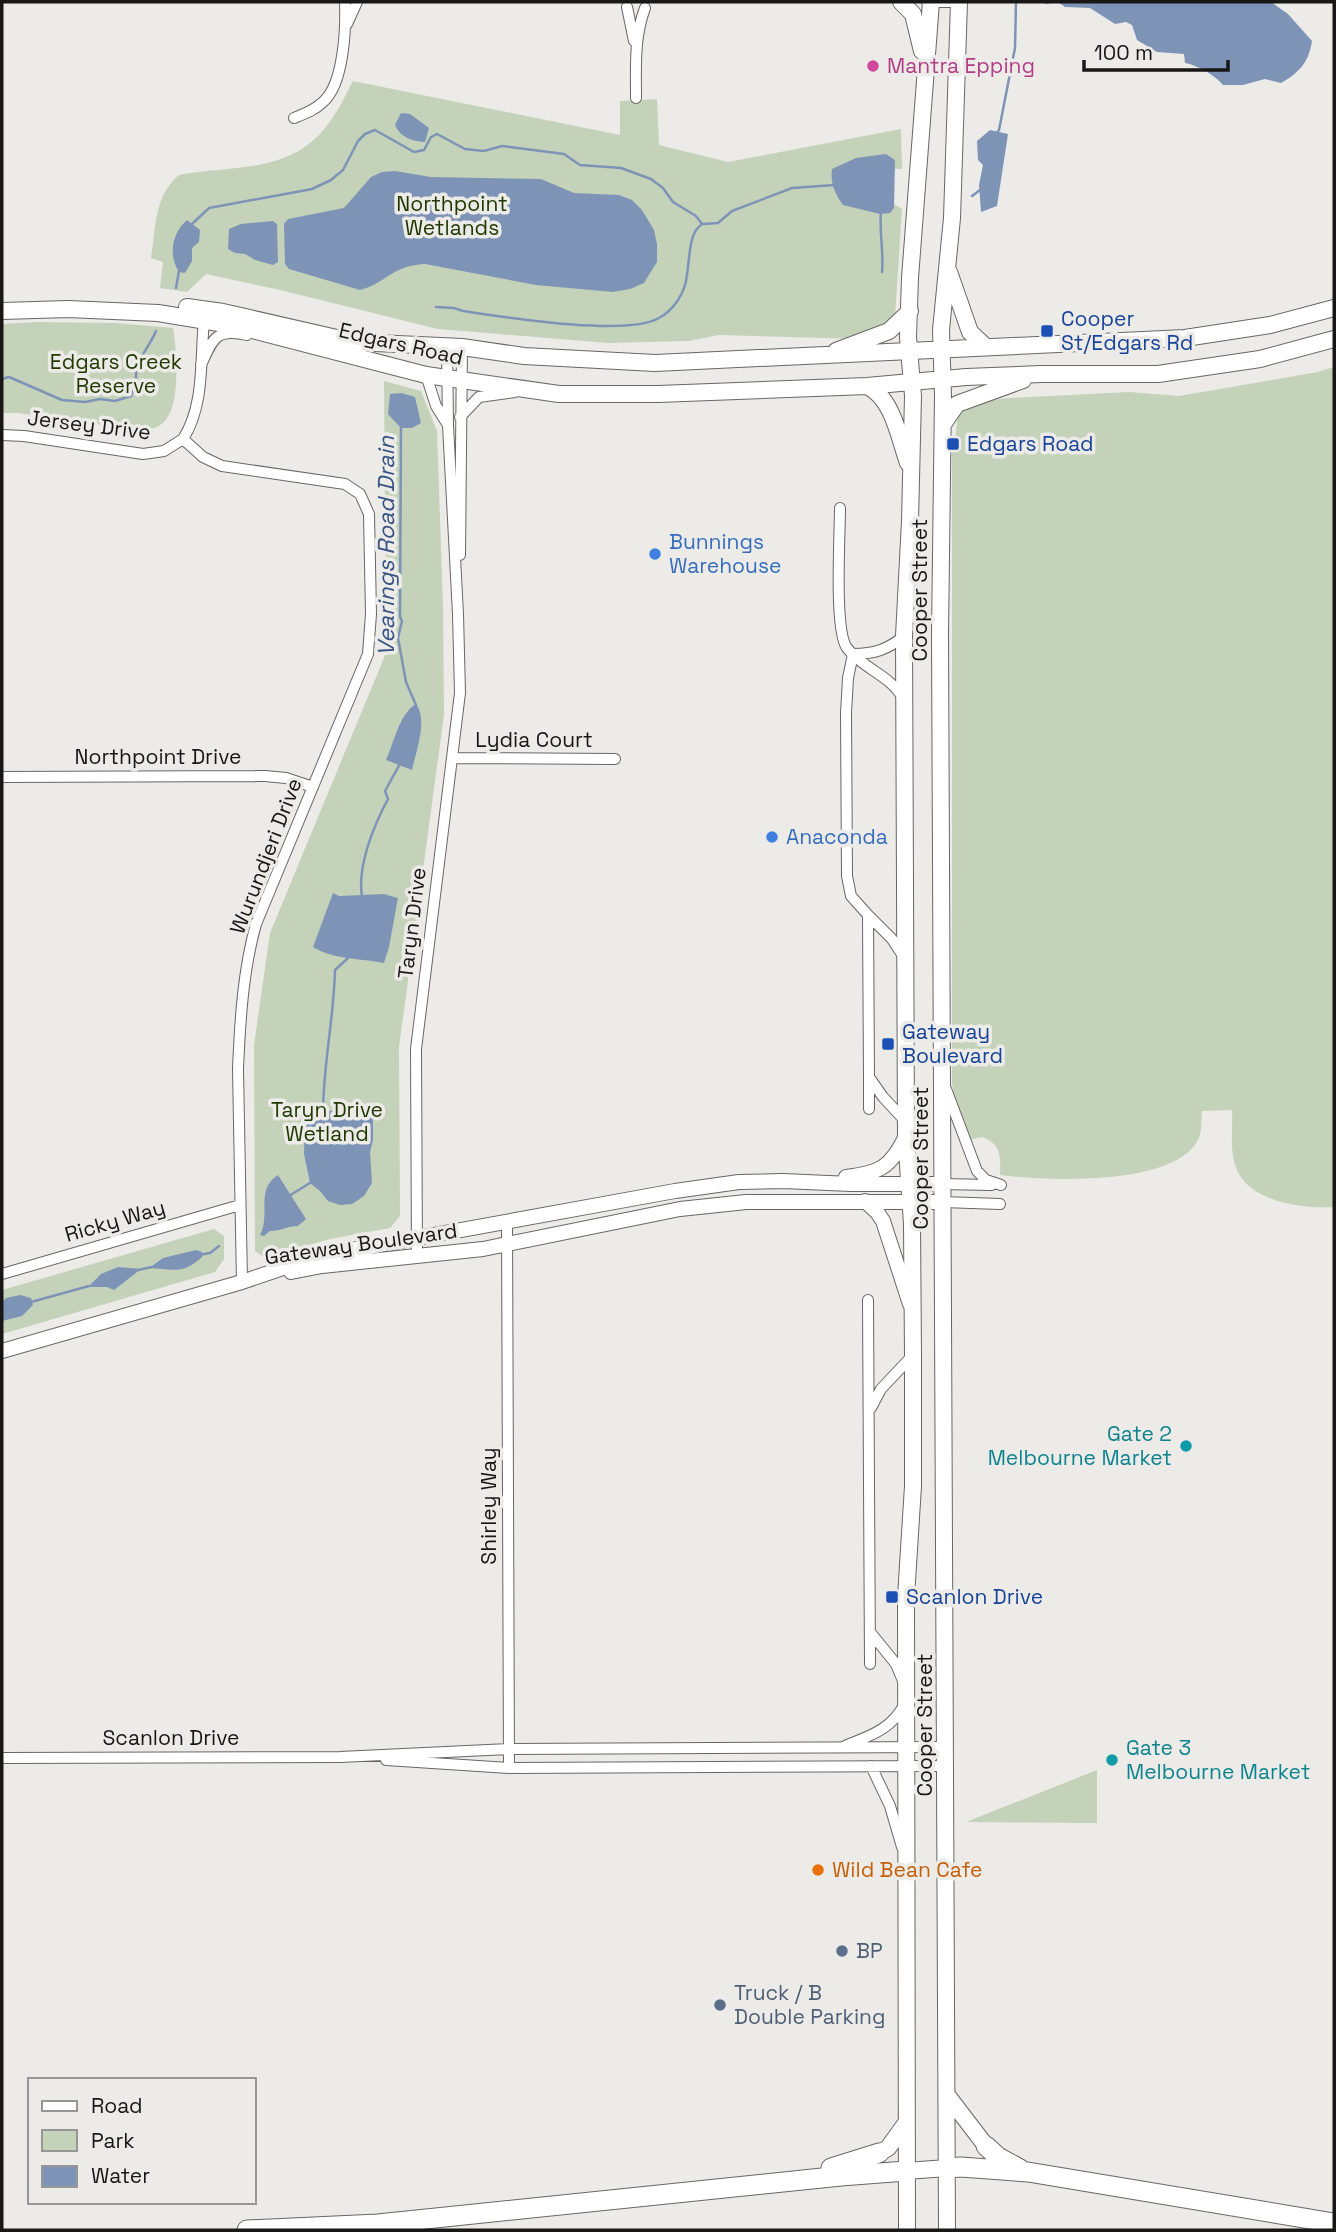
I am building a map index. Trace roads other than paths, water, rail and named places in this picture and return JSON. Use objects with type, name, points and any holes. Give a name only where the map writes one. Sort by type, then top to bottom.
[{"type":"highway","points":[[986,2146],[1009,2164],[1028,2172]]},
{"type":"highway","points":[[727,2188],[839,2167],[879,2153]]},
{"type":"highway","points":[[947,2168],[1028,2172],[1334,2223]]},
{"type":"highway","points":[[247,2230],[378,2224],[906,2171]]},
{"type":"main road","points":[[901,2],[913,14],[926,71]]},
{"type":"main road","name":"Cooper Street","points":[[906,2230],[906,1597],[913,1486],[913,1312],[911,1201],[906,1130],[904,636],[911,472],[910,311],[931,2]]},
{"type":"main road","name":"Cooper Street","points":[[947,2230],[941,348],[946,263],[952,218],[959,2]]},
{"type":"main road","points":[[946,263],[970,332],[986,347]]},
{"type":"main road","name":"Edgars Road","points":[[2,301],[117,300],[354,342],[454,346],[524,356],[655,363],[1185,338],[1270,325],[1334,308]]},
{"type":"main road","name":"Edgars Road","points":[[2,311],[112,310],[207,315],[426,375],[528,391],[605,395],[867,386],[1041,374],[1158,374],[1260,359],[1334,339]]},
{"type":"main road","points":[[828,355],[889,331],[910,311]]},
{"type":"main road","points":[[943,427],[957,404],[1041,374]]},
{"type":"main road","points":[[867,386],[876,391],[885,402],[911,472]]},
{"type":"main road","points":[[947,2095],[986,2146]]},
{"type":"main road","points":[[879,2153],[888,2148],[906,2123]]},
{"type":"main road","points":[[906,2171],[947,2168]]},
{"type":"street","points":[[345,2],[346,26]]},
{"type":"street","points":[[294,118],[314,109],[330,94],[335,83],[346,26],[356,2]]},
{"type":"street","points":[[925,2],[959,2]]},
{"type":"street","points":[[622,3],[639,10],[649,5]]},
{"type":"street","points":[[622,3],[636,47]]},
{"type":"street","points":[[636,98],[636,47],[640,20],[649,5]]},
{"type":"street","points":[[183,439],[193,418],[207,315]]},
{"type":"street","points":[[201,365],[215,338],[228,333],[320,354],[356,356]]},
{"type":"street","name":"Taryn Drive","points":[[417,1258],[416,1049],[460,693],[448,425],[454,379],[454,346]]},
{"type":"street","points":[[426,375],[436,406],[448,425]]},
{"type":"street","name":"Taryn Drive","points":[[454,379],[460,417],[462,506],[458,614]]},
{"type":"street","points":[[460,417],[479,397],[528,391]]},
{"type":"street","name":"Jersey Drive","points":[[2,435],[144,454],[164,451],[183,439]]},
{"type":"street","name":"Wurundjeri Drive","points":[[183,439],[203,457],[222,466],[335,481],[354,490],[362,498],[367,506],[369,522],[368,654],[256,923],[252,942],[240,1037],[242,1282]]},
{"type":"street","points":[[840,508],[841,632],[846,647],[853,654],[848,678],[847,705],[848,876],[851,896],[892,939],[906,961]]},
{"type":"street","name":"Cooper Street","points":[[853,654],[870,654],[883,650],[904,636]]},
{"type":"street","name":"Cooper Street","points":[[853,654],[866,666],[888,679],[904,699]]},
{"type":"street","name":"Lydia Court","points":[[453,758],[615,760]]},
{"type":"street","name":"Northpoint Drive","points":[[2,778],[265,776],[286,778],[313,787]]},
{"type":"street","points":[[867,915],[869,1109]]},
{"type":"street","points":[[942,1073],[950,1104],[977,1171],[985,1180],[1001,1185],[942,1184]]},
{"type":"street","name":"Cooper Street","points":[[869,1077],[906,1130]]},
{"type":"street","points":[[813,1181],[863,1175],[882,1168],[892,1161],[906,1130]]},
{"type":"street","name":"Gateway Boulevard","points":[[2,1350],[242,1282],[318,1256],[675,1191],[739,1182],[942,1184]]},
{"type":"street","points":[[675,1191],[680,1209]]},
{"type":"street","points":[[865,1201],[883,1221],[913,1312]]},
{"type":"street","name":"Gateway Boulevard","points":[[242,1282],[321,1266],[417,1258],[508,1244],[680,1209],[746,1202],[943,1202]]},
{"type":"street","points":[[943,1202],[1000,1204]]},
{"type":"street","name":"Ricky Way","points":[[2,1274],[240,1205]]},
{"type":"street","name":"Shirley Way","points":[[507,1223],[509,1768]]},
{"type":"street","points":[[868,1300],[870,1664]]},
{"type":"street","points":[[870,1414],[881,1389],[913,1354]]},
{"type":"street","points":[[870,1632],[896,1664],[906,1695]]},
{"type":"street","name":"Scanlon Drive","points":[[839,1749],[888,1727],[898,1717],[906,1695]]},
{"type":"street","name":"Scanlon Drive","points":[[2,1758],[340,1757],[509,1749],[946,1747]]},
{"type":"street","name":"Scanlon Drive","points":[[340,1757],[509,1768],[946,1766]]},
{"type":"street","points":[[871,1766],[890,1805],[906,1859]]},
{"type":"water","points":[[1058,2],[1271,2],[1288,14],[1312,41],[1302,66],[1281,83],[1265,79],[1243,85],[1223,85],[1206,71],[1185,63],[1184,54],[1157,52],[1137,40],[1132,25],[1126,22],[1115,24],[1090,8],[1065,7]]},
{"type":"water","points":[[401,113],[410,114],[429,128],[425,142],[411,140],[400,133],[395,125]]},
{"type":"water","points":[[990,130],[1008,134],[997,206],[981,212],[979,185],[983,165],[978,160],[977,141]]},
{"type":"water","points":[[886,154],[895,160],[894,208],[890,213],[880,214],[843,205],[834,188],[832,169],[856,158]]},
{"type":"water","points":[[395,171],[431,177],[541,179],[574,193],[619,195],[632,200],[642,210],[654,230],[657,262],[644,283],[613,292],[536,285],[425,264],[396,271],[360,290],[289,269],[285,264],[284,224],[288,219],[344,208],[371,177],[382,172]]},
{"type":"water","points":[[187,220],[200,230],[199,242],[192,248],[192,261],[185,273],[179,272],[176,265],[173,244],[178,231]]},
{"type":"water","points":[[273,221],[277,224],[278,262],[273,265],[228,249],[229,229],[241,224]]},
{"type":"water","points":[[401,393],[415,397],[421,423],[412,428],[401,428],[388,414],[390,394]]},
{"type":"water","points":[[416,704],[421,727],[412,770],[386,760],[401,722]]},
{"type":"water","points":[[333,893],[339,896],[384,894],[398,898],[384,963],[338,956],[313,947]]},
{"type":"water","points":[[342,1109],[373,1116],[373,1140],[370,1152],[372,1183],[364,1196],[352,1204],[340,1205],[328,1201],[310,1183],[304,1154],[305,1115]]},
{"type":"water","points":[[278,1175],[306,1219],[298,1226],[260,1235],[267,1188]]},
{"type":"water","points":[[196,1250],[202,1252],[202,1257],[183,1269],[149,1268],[163,1258]]},
{"type":"water","points":[[118,1267],[141,1269],[114,1290],[107,1287],[88,1287],[101,1274]]},
{"type":"water","points":[[20,1295],[31,1298],[33,1305],[22,1316],[2,1321],[2,1302],[6,1298]]},
{"type":"waterway","points":[[995,135],[999,130],[1015,48],[1016,2]]},
{"type":"waterway","points":[[192,224],[209,208],[312,189],[331,180],[343,170],[358,141],[375,130],[414,152],[424,150],[431,137],[437,134],[465,149],[484,151],[502,146],[564,154],[580,165],[621,168],[651,179],[663,188],[673,202],[696,216],[702,224],[718,223],[732,211],[792,188],[835,185]]},
{"type":"waterway","points":[[972,196],[980,190]]},
{"type":"waterway","points":[[881,211],[882,272]]},
{"type":"waterway","name":"Vearings Road Drain","points":[[436,307],[564,324],[620,326],[643,323],[664,315],[678,299],[687,278],[693,236],[701,225]]},
{"type":"waterway","points":[[176,288],[179,271]]},
{"type":"waterway","points":[[2,379],[9,377],[62,400],[115,401],[131,396],[136,384],[138,363],[156,331]]},
{"type":"waterway","name":"Vearings Road Drain","points":[[401,425],[402,621],[398,638],[406,682],[416,705]]},
{"type":"waterway","name":"Vearings Road Drain","points":[[362,896],[364,859],[388,799],[385,791],[401,762]]},
{"type":"waterway","name":"Vearings Road Drain","points":[[323,1113],[335,970],[348,958]]},
{"type":"waterway","name":"Vearings Road Drain","points":[[289,1196],[313,1181]]},
{"type":"waterway","name":"Vearings Road Drain","points":[[199,1255],[210,1253],[219,1246]]},
{"type":"waterway","name":"Vearings Road Drain","points":[[138,1270],[152,1267]]},
{"type":"waterway","name":"Vearings Road Drain","points":[[31,1302],[89,1286]]},
{"type":"place","name":"Mantra Epping","points":[[873,66]]},
{"type":"place","name":"Cooper St/Edgars Rd","points":[[1047,331]]},
{"type":"place","name":"Edgars Road","points":[[953,444]]},
{"type":"place","name":"Bunnings Warehouse","points":[[655,554]]},
{"type":"place","name":"Anaconda","points":[[772,837]]},
{"type":"place","name":"Gateway Boulevard","points":[[888,1044]]},
{"type":"place","name":"Gate 2 Melbourne Market","points":[[1186,1446]]},
{"type":"place","name":"Scanlon Drive","points":[[892,1597]]},
{"type":"place","name":"Gate 3 Melbourne Market","points":[[1112,1760]]},
{"type":"place","name":"Wild Bean Cafe","points":[[818,1870]]},
{"type":"place","name":"BP","points":[[842,1951]]},
{"type":"place","name":"Truck / B Double Parking","points":[[720,2005]]},
{"type":"park label","name":"Northpoint Wetlands","points":[[452,216]]},
{"type":"park label","name":"Edgars Creek Reserve","points":[[116,374]]},
{"type":"park label","name":"Taryn Drive Wetland","points":[[327,1122]]}]
